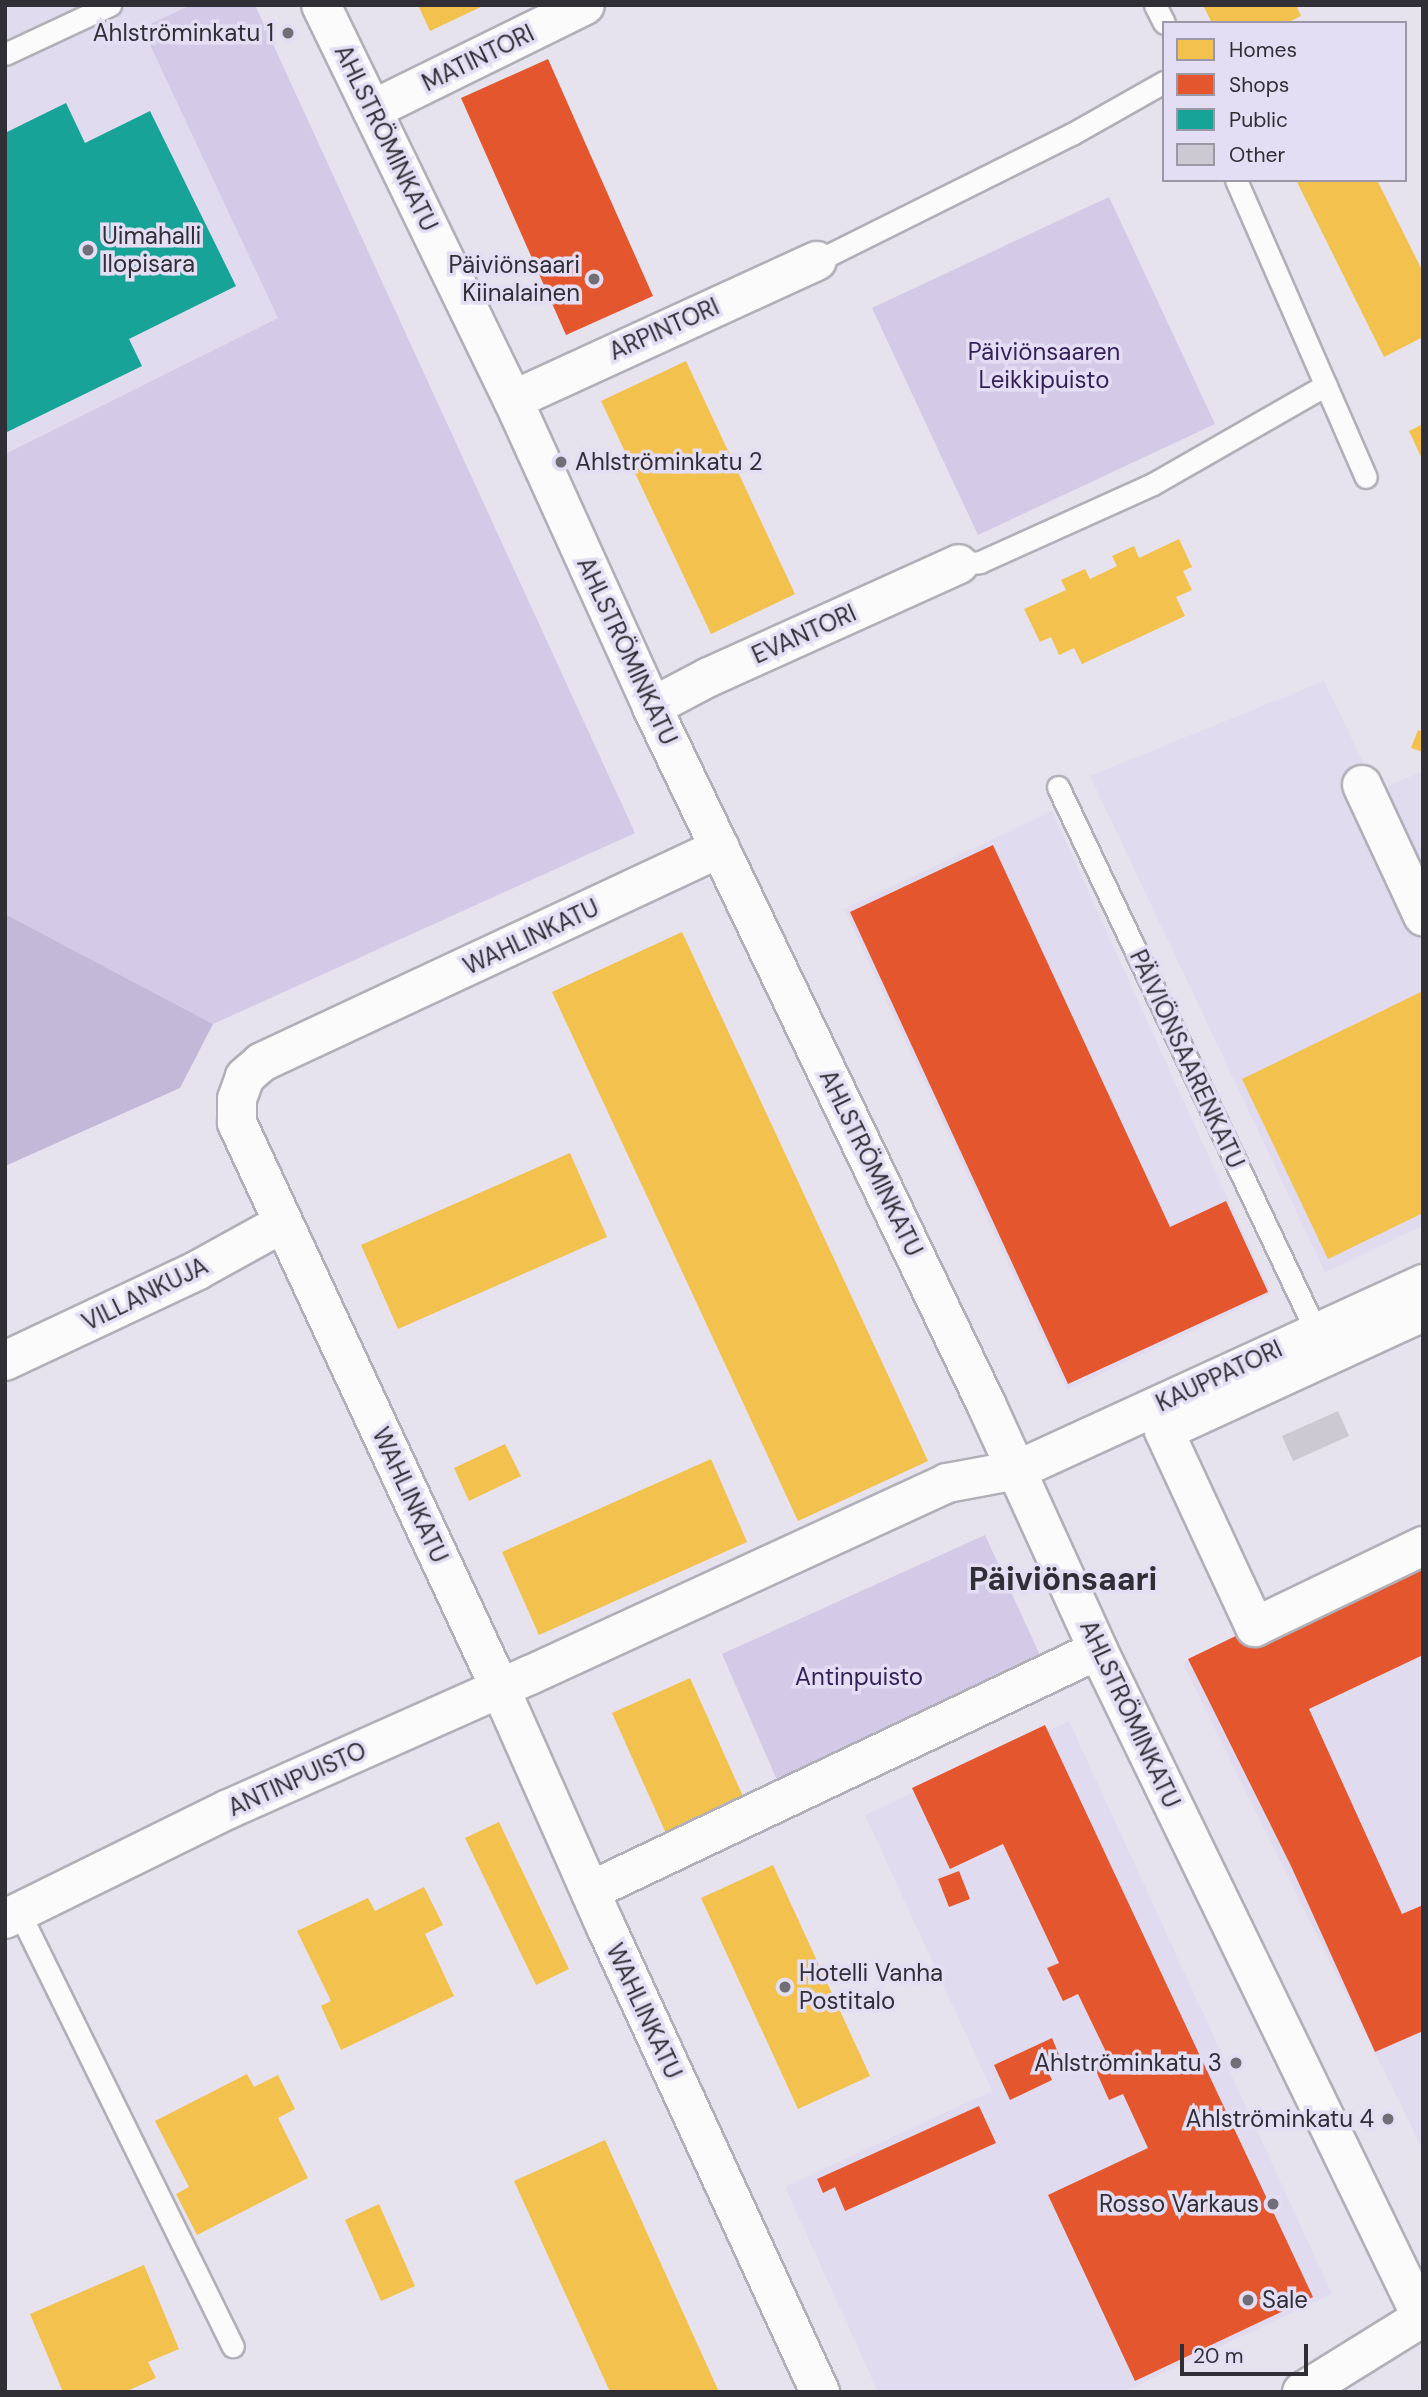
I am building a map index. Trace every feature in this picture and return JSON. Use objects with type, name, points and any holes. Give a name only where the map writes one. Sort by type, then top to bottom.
[{"type":"main road","name":"AHLSTRÖMINKATU","points":[[321,5],[513,400],[652,707],[1017,1470],[1098,1650],[1422,2318]]},
{"type":"main road","name":"MATINTORI","points":[[372,110],[585,5]]},
{"type":"main road","name":"ARPINTORI","points":[[513,400],[817,261]]},
{"type":"main road","name":"EVANTORI","points":[[652,707],[709,677],[959,564]]},
{"type":"main road","points":[[1362,785],[1423,916]]},
{"type":"main road","name":"WAHLINKATU","points":[[720,848],[262,1062],[245,1077],[237,1099],[237,1123],[500,1688],[820,2392]]},
{"type":"main road","name":"VILLANKUJA","points":[[5,1361],[198,1270],[283,1223]]},
{"type":"main road","name":"KAUPPATORI","points":[[1017,1470],[1423,1284]]},
{"type":"main road","points":[[1423,1312],[1164,1431],[1255,1626],[1423,1546]]},
{"type":"main road","name":"ANTINPUISTO","points":[[12,1916],[229,1809],[947,1483],[1017,1470]]},
{"type":"main road","points":[[590,1891],[1098,1650]]},
{"type":"main road","points":[[1302,2392],[1422,2318]]},
{"type":"lane","points":[[5,54],[110,5]]},
{"type":"lane","points":[[1155,5],[1163,21]]},
{"type":"lane","points":[[817,261],[1072,134],[1162,83]]},
{"type":"lane","points":[[1237,182],[1366,477]]},
{"type":"lane","points":[[959,564],[980,562],[1153,484],[1326,385]]},
{"type":"lane","name":"PÄIVIÖNSAARENKATU","points":[[1058,787],[1317,1331]]},
{"type":"lane","points":[[12,1916],[233,2346]]},
{"type":"shaded area","points":[[5,5],[191,5],[142,29],[278,318],[5,454]]},
{"type":"shaded area","points":[[1324,681],[1377,791],[1423,771],[1423,1226],[1325,1272],[1090,776]]},
{"type":"shaded area","points":[[1052,811],[1271,1294],[1067,1390],[844,909]]},
{"type":"shaded area","points":[[5,914],[213,1024],[180,1088],[5,1166]]},
{"type":"shaded area","points":[[1423,1546],[1423,2150],[1184,1666],[1188,1659]]},
{"type":"shaded area","points":[[1069,1721],[1332,2294],[1123,2392],[878,2392],[785,2187],[992,2091],[865,1815]]},
{"type":"green space","points":[[191,5],[255,5],[635,833],[213,1024],[5,914],[5,454],[278,318],[142,28]]},
{"type":"green space","name":"Päiviönsaaren Leikkipuisto","points":[[1109,197],[1215,424],[978,535],[872,308]]},
{"type":"green space","name":"Antinpuisto","points":[[985,1535],[1049,1675],[784,1796],[722,1654]]},
{"type":"building: Homes","points":[[418,5],[485,5],[430,31]]},
{"type":"building: Homes","points":[[1203,5],[1296,5],[1301,16],[1291,21],[1211,21]]},
{"type":"building: Homes","points":[[1297,182],[1378,182],[1423,272],[1423,337],[1384,357]]},
{"type":"building: Homes","points":[[686,361],[795,594],[711,634],[601,401]]},
{"type":"building: Homes","points":[[1423,424],[1423,461],[1409,431]]},
{"type":"building: Homes","points":[[1179,539],[1192,567],[1183,571],[1192,590],[1176,597],[1185,616],[1082,664],[1074,648],[1059,655],[1051,637],[1040,642],[1024,609],[1066,590],[1061,580],[1085,569],[1090,579],[1117,566],[1112,556],[1134,546],[1139,558]]},
{"type":"building: Homes","points":[[1418,730],[1423,732],[1423,752],[1411,748]]},
{"type":"building: Homes","points":[[682,932],[928,1461],[798,1521],[552,992]]},
{"type":"building: Homes","points":[[1423,991],[1423,1213],[1328,1259],[1242,1079]]},
{"type":"building: Homes","points":[[570,1153],[607,1237],[398,1329],[361,1245]]},
{"type":"building: Homes","points":[[505,1444],[521,1476],[469,1501],[454,1468]]},
{"type":"building: Homes","points":[[711,1459],[747,1542],[539,1635],[502,1552]]},
{"type":"building: Homes","points":[[690,1678],[746,1803],[668,1838],[612,1713]]},
{"type":"building: Homes","points":[[499,1822],[569,1969],[536,1985],[465,1838]]},
{"type":"building: Homes","name":"Hotelli Vanha Postitalo","points":[[773,1865],[870,2076],[798,2109],[701,1898]]},
{"type":"building: Homes","points":[[424,1887],[443,1925],[425,1934],[454,1996],[341,2050],[321,2006],[331,2001],[297,1931],[368,1898],[375,1911]]},
{"type":"building: Homes","points":[[247,2074],[254,2087],[278,2075],[295,2109],[278,2118],[308,2178],[197,2235],[176,2194],[189,2187],[155,2121]]},
{"type":"building: Homes","points":[[605,2140],[719,2392],[610,2392],[514,2181]]},
{"type":"building: Homes","points":[[379,2204],[415,2286],[381,2301],[345,2220]]},
{"type":"building: Homes","points":[[144,2265],[179,2349],[148,2362],[156,2378],[125,2392],[63,2392],[30,2314]]},
{"type":"building: Shops","points":[[548,59],[653,296],[566,335],[461,98]]},
{"type":"building: Shops","points":[[993,845],[1170,1227],[1226,1201],[1268,1292],[1068,1384],[850,912]]},
{"type":"building: Shops","points":[[1423,1546],[1423,1655],[1309,1709],[1402,1914],[1423,1905],[1423,2031],[1375,2052],[1291,1866],[1188,1659]]},
{"type":"building: Shops","points":[[1045,1725],[1313,2297],[1135,2381],[1048,2195],[1148,2148],[1123,2094],[1109,2100],[1092,2062],[1107,2054],[1078,1994],[1063,2001],[1047,1968],[1059,1963],[1003,1844],[950,1869],[912,1788]]},
{"type":"building: Shops","points":[[959,1871],[970,1899],[949,1907],[938,1879]]},
{"type":"building: Shops","points":[[1052,2038],[1062,2062],[1047,2069],[1052,2080],[1010,2100],[994,2065]]},
{"type":"building: Shops","points":[[979,2106],[996,2143],[845,2211],[835,2187],[823,2193],[817,2179]]},
{"type":"building: Public","points":[[66,103],[85,143],[150,111],[236,286],[129,339],[142,366],[5,433],[5,133]]},
{"type":"building: Other","points":[[1338,1411],[1349,1436],[1293,1461],[1282,1436]]},
{"type":"place","name":"Ahlströminkatu 1","points":[[288,33]]},
{"type":"place","name":"Uimahalli Ilopisara","points":[[88,250]]},
{"type":"place","name":"Päiviönsaari Kiinalainen","points":[[594,279]]},
{"type":"place","name":"Ahlströminkatu 2","points":[[561,462]]},
{"type":"place","name":"Hotelli Vanha Postitalo","points":[[785,1987]]},
{"type":"place","name":"Ahlströminkatu 3","points":[[1236,2063]]},
{"type":"place","name":"Ahlströminkatu 4","points":[[1388,2119]]},
{"type":"place","name":"Rosso Varkaus","points":[[1273,2204]]},
{"type":"place","name":"Sale","points":[[1248,2300]]},
{"type":"district","name":"Päiviönsaari","points":[[1063,1579]]}]
